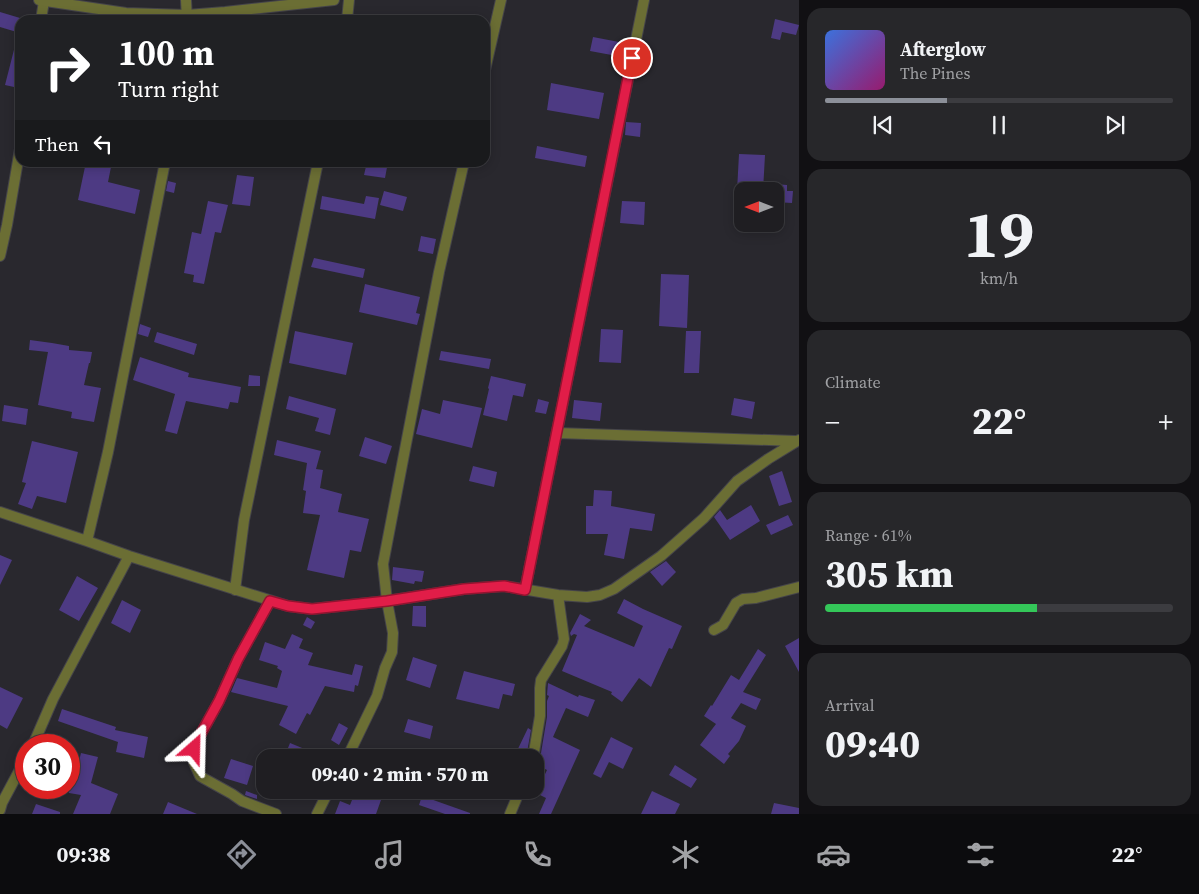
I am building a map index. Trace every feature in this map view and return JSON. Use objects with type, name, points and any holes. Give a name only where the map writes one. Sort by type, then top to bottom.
[{"type":"street","points":[[186,0],[187,15]]},
{"type":"street","points":[[202,15],[334,0]]},
{"type":"street","points":[[348,15],[349,0]]},
{"type":"street","points":[[490,48],[501,0]]},
{"type":"street","points":[[525,590],[644,0]]},
{"type":"street","points":[[41,15],[42,1],[126,13],[156,15]]},
{"type":"street","points":[[0,256],[17,167]]},
{"type":"street","points":[[87,540],[108,452],[164,167]]},
{"type":"street","points":[[234,590],[244,520],[317,167]]},
{"type":"street","points":[[351,749],[377,696],[392,652],[393,633],[387,601],[384,564],[439,272],[463,167]]},
{"type":"street","points":[[557,433],[798,441]]},
{"type":"street","points":[[0,512],[87,540],[129,556],[288,606],[312,609],[387,601],[464,589],[504,586],[558,595],[587,597],[614,590],[661,556],[704,518],[737,482],[768,459],[798,441]]},
{"type":"street","points":[[38,734],[53,699],[129,556]]},
{"type":"street","points":[[714,630],[723,625],[736,603],[743,599],[756,598],[799,587]]},
{"type":"street","points":[[534,749],[540,716],[540,688],[542,680],[562,646],[564,638],[558,595]]},
{"type":"street","points":[[270,601],[238,659],[219,701],[198,739],[194,749],[194,763],[200,776],[205,780],[242,801],[276,814]]},
{"type":"street","points":[[0,810],[15,780]]},
{"type":"street","points":[[317,814],[325,799]]},
{"type":"street","points":[[510,814],[516,799]]},
{"type":"building","points":[[0,12],[15,16],[15,32],[0,27]]},
{"type":"building","points":[[775,19],[799,25],[796,35],[782,32],[780,40],[771,38]]},
{"type":"building","points":[[593,37],[619,42],[617,56],[590,51]]},
{"type":"building","points":[[15,46],[14,87],[5,85]]},
{"type":"building","points":[[551,83],[604,93],[599,119],[547,110]]},
{"type":"building","points":[[626,122],[641,123],[640,137],[625,135]]},
{"type":"building","points":[[537,146],[587,156],[585,167],[535,158]]},
{"type":"building","points":[[739,154],[765,155],[764,182],[737,182]]},
{"type":"building","points":[[85,167],[111,167],[108,182],[140,190],[135,214],[78,200]]},
{"type":"building","points":[[366,167],[387,167],[385,178],[364,175]]},
{"type":"building","points":[[237,175],[254,177],[250,206],[232,204]]},
{"type":"building","points":[[168,181],[176,183],[174,193],[166,191]]},
{"type":"building","points":[[784,185],[787,185],[787,191],[793,191],[792,203],[784,203]]},
{"type":"building","points":[[384,191],[407,197],[403,211],[380,205]]},
{"type":"building","points":[[322,196],[364,204],[366,196],[379,198],[375,219],[320,209]]},
{"type":"building","points":[[208,201],[228,205],[221,233],[215,232],[204,284],[193,282],[194,275],[184,273],[192,232],[201,234]]},
{"type":"building","points":[[622,201],[645,202],[644,225],[620,223]]},
{"type":"building","points":[[421,236],[436,239],[433,254],[418,251]]},
{"type":"building","points":[[314,258],[365,269],[363,278],[311,267]]},
{"type":"building","points":[[661,274],[689,275],[687,328],[659,326]]},
{"type":"building","points":[[365,284],[420,297],[416,313],[420,314],[417,325],[359,312]]},
{"type":"building","points":[[140,324],[151,328],[148,337],[138,334]]},
{"type":"building","points":[[601,329],[623,330],[621,363],[599,362]]},
{"type":"building","points":[[295,331],[353,343],[346,375],[289,363]]},
{"type":"building","points":[[686,331],[701,331],[699,373],[684,373]]},
{"type":"building","points":[[157,332],[197,344],[194,355],[154,342]]},
{"type":"building","points":[[30,340],[69,346],[69,350],[92,352],[84,385],[101,388],[94,422],[71,418],[72,412],[38,405],[48,352],[29,350]]},
{"type":"building","points":[[441,351],[491,359],[489,369],[439,360]]},
{"type":"building","points":[[140,357],[189,373],[188,377],[241,387],[238,403],[230,402],[228,409],[186,401],[177,434],[165,431],[175,394],[133,380]]},
{"type":"building","points":[[249,375],[260,376],[260,386],[248,386]]},
{"type":"building","points":[[491,376],[526,384],[523,397],[513,395],[507,421],[483,415]]},
{"type":"building","points":[[289,396],[336,409],[330,435],[315,431],[319,418],[286,409]]},
{"type":"building","points":[[734,398],[755,402],[752,419],[731,415]]},
{"type":"building","points":[[538,399],[549,402],[546,414],[535,412]]},
{"type":"building","points":[[443,400],[482,408],[472,448],[416,434],[422,409],[440,414]]},
{"type":"building","points":[[574,400],[602,403],[600,421],[572,418]]},
{"type":"building","points":[[4,405],[28,409],[26,425],[2,421]]},
{"type":"building","points":[[365,437],[392,446],[386,464],[359,456]]},
{"type":"building","points":[[277,440],[321,451],[316,469],[323,470],[320,488],[342,494],[338,512],[369,519],[361,552],[350,550],[344,578],[307,570],[320,515],[303,513],[306,491],[303,490],[307,463],[274,455]]},
{"type":"building","points":[[32,441],[78,452],[66,503],[37,496],[32,509],[18,504],[26,483],[22,482]]},
{"type":"building","points":[[473,466],[497,472],[494,487],[469,481]]},
{"type":"building","points":[[782,471],[792,502],[779,506],[769,476]]},
{"type":"building","points":[[594,490],[612,491],[611,506],[655,514],[652,531],[630,528],[624,559],[604,555],[608,534],[586,534],[586,506],[593,506]]},
{"type":"building","points":[[751,505],[760,521],[730,540],[714,517],[720,510],[727,520]]},
{"type":"building","points":[[788,515],[793,525],[771,535],[766,525]]},
{"type":"building","points":[[0,555],[12,560],[0,585]]},
{"type":"building","points":[[666,561],[676,572],[662,586],[650,572]]},
{"type":"building","points":[[393,567],[424,571],[422,582],[415,581],[414,584],[392,580]]},
{"type":"building","points":[[77,576],[98,588],[79,621],[59,610]]},
{"type":"building","points":[[624,599],[682,626],[672,649],[669,648],[651,687],[639,678],[622,702],[611,694],[612,692],[562,671],[577,635],[571,636],[570,633],[580,614],[591,620],[584,626],[634,647],[643,626],[617,613]]},
{"type":"building","points":[[122,600],[141,610],[130,633],[111,623]]},
{"type":"building","points":[[413,606],[426,606],[426,627],[412,626]]},
{"type":"building","points":[[307,617],[315,622],[311,629],[303,625]]},
{"type":"building","points":[[292,634],[303,639],[299,648],[313,653],[308,665],[352,675],[355,664],[363,666],[358,686],[355,685],[354,692],[325,686],[310,715],[307,713],[296,734],[279,725],[288,706],[231,692],[237,678],[277,688],[282,671],[277,668],[278,666],[259,660],[265,642],[285,649]]},
{"type":"building","points":[[799,638],[799,672],[785,646]]},
{"type":"building","points":[[758,649],[766,655],[743,692],[761,699],[756,710],[741,703],[731,718],[746,726],[739,741],[728,754],[730,756],[724,764],[700,745],[716,724],[704,716],[731,675],[739,680]]},
{"type":"building","points":[[413,657],[437,665],[430,688],[406,680]]},
{"type":"building","points":[[464,671],[515,684],[512,696],[503,694],[499,709],[456,699]]},
{"type":"building","points":[[548,683],[578,697],[579,695],[595,700],[588,717],[566,708],[553,737],[580,750],[551,814],[539,814],[546,798],[544,797],[544,776],[547,770],[544,768],[544,749],[542,749],[547,717],[547,701],[549,696],[547,695]]},
{"type":"building","points":[[0,687],[23,698],[7,729],[0,725]]},
{"type":"building","points":[[62,709],[116,727],[115,730],[148,737],[144,758],[116,752],[118,742],[58,721]]},
{"type":"building","points":[[408,719],[433,726],[430,739],[404,732]]},
{"type":"building","points":[[339,723],[348,728],[339,745],[331,740]]},
{"type":"building","points":[[528,728],[531,730],[528,749],[518,749]]},
{"type":"building","points":[[611,737],[633,748],[623,769],[609,762],[601,778],[593,774]]},
{"type":"building","points":[[290,743],[305,749],[288,749]]},
{"type":"building","points":[[81,753],[98,757],[91,783],[118,794],[110,814],[73,814],[81,795]]},
{"type":"building","points":[[231,759],[253,766],[247,785],[224,778]]},
{"type":"building","points":[[675,765],[697,779],[691,788],[669,775]]},
{"type":"building","points":[[246,791],[256,795],[256,799],[245,795]]},
{"type":"building","points":[[652,791],[680,804],[675,814],[641,814]]},
{"type":"building","points":[[352,799],[381,800],[376,814],[335,814],[340,801],[350,805]]},
{"type":"building","points":[[421,799],[430,799],[470,814],[445,814],[419,805]]},
{"type":"building","points":[[168,802],[197,814],[163,814]]},
{"type":"building","points":[[774,803],[799,808],[799,814],[771,814]]},
{"type":"building","points":[[36,804],[60,812],[60,814],[32,814]]},
{"type":"route","points":[[194,749],[238,659],[270,601],[288,606],[312,609],[387,601],[464,589],[504,586],[525,590],[632,58]]}]
